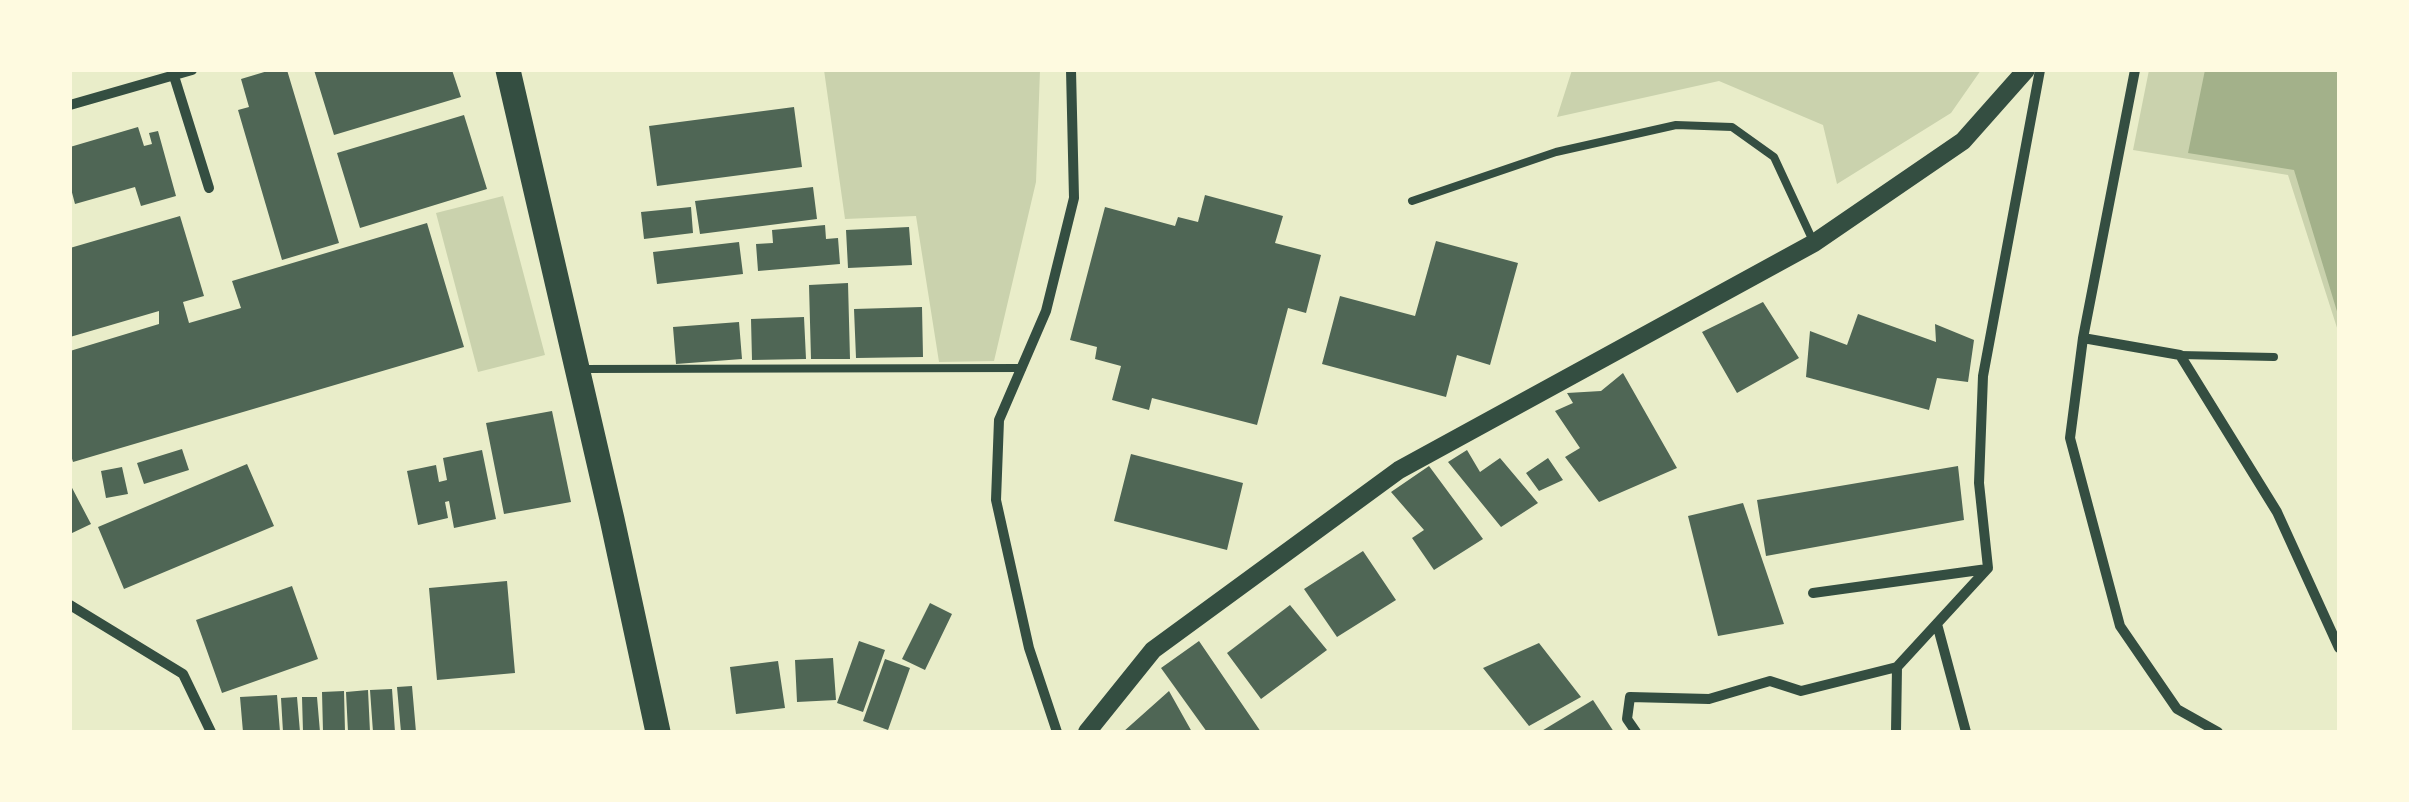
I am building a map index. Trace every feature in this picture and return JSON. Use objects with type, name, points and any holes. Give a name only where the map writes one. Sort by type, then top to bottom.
[{"type":"main road","points":[[508,70],[658,732]]},
{"type":"street","points":[[70,104],[192,70]]},
{"type":"street","points":[[1057,732],[1028,648],[996,500],[999,420],[1046,311],[1074,198],[1071,70]]},
{"type":"street","points":[[1088,732],[1153,650],[1398,470],[1814,243],[1963,140],[2026,70]]},
{"type":"street","points":[[1636,732],[1627,719],[1630,697],[1710,699],[1770,681],[1800,691],[1897,667],[1988,568],[1979,483],[1983,376],[2040,70]]},
{"type":"street","points":[[2134,70],[2083,338],[2070,438],[2120,626],[2178,708],[2218,732]]},
{"type":"street","points":[[174,76],[209,188]]},
{"type":"street","points":[[2083,338],[2180,355],[2277,512],[2339,648]]},
{"type":"street","points":[[1813,594],[1988,568]]},
{"type":"street","points":[[70,605],[183,674],[211,732]]},
{"type":"street","points":[[70,618],[81,612]]},
{"type":"street","points":[[1937,624],[1966,732]]},
{"type":"street","points":[[1896,732],[1897,667]]},
{"type":"lane","points":[[1412,202],[1574,148],[1676,125],[1732,126],[1774,157],[1814,243]]},
{"type":"lane","points":[[2180,355],[2274,356]]},
{"type":"lane","points":[[577,369],[1022,368]]},
{"type":"shaded area","points":[[824,70],[1040,70],[1036,182],[994,361],[939,362],[916,216],[845,219]]},
{"type":"shaded area","points":[[1572,70],[1981,70],[1951,113],[1837,184],[1823,125],[1719,81],[1557,117]]},
{"type":"shaded area","points":[[2149,70],[2339,70],[2339,334],[2288,175],[2133,150]]},
{"type":"shaded area","points":[[2205,70],[2339,70],[2339,318],[2294,170],[2188,153]]},
{"type":"shaded area","points":[[503,196],[545,355],[478,372],[436,213]]},
{"type":"building","points":[[271,70],[287,70],[339,243],[282,260],[238,110],[249,107],[241,79]]},
{"type":"building","points":[[314,70],[452,70],[461,97],[334,135]]},
{"type":"building","points":[[794,107],[802,167],[657,186],[649,126]]},
{"type":"building","points":[[464,115],[487,189],[360,228],[337,153]]},
{"type":"building","points":[[138,127],[144,146],[152,144],[149,133],[158,131],[176,196],[141,206],[135,187],[75,204],[70,185],[70,147]]},
{"type":"building","points":[[813,187],[817,219],[700,234],[695,201]]},
{"type":"building","points":[[1205,195],[1283,216],[1275,243],[1321,255],[1306,313],[1288,308],[1257,425],[1152,398],[1149,410],[1112,400],[1121,366],[1095,359],[1097,347],[1070,340],[1105,207],[1175,226],[1178,217],[1198,222]]},
{"type":"building","points":[[691,207],[693,233],[644,239],[641,212]]},
{"type":"building","points":[[180,216],[204,296],[183,302],[189,323],[241,308],[232,281],[427,223],[464,347],[73,462],[70,351],[159,324],[159,311],[70,337],[70,248]]},
{"type":"building","points":[[825,225],[826,239],[838,238],[840,264],[758,271],[756,244],[773,243],[772,230]]},
{"type":"building","points":[[909,227],[912,265],[848,268],[846,230]]},
{"type":"building","points":[[1436,241],[1518,263],[1490,365],[1457,355],[1446,397],[1322,364],[1340,296],[1415,316]]},
{"type":"building","points":[[739,242],[743,274],[657,284],[653,252]]},
{"type":"building","points":[[848,283],[850,359],[811,359],[809,285]]},
{"type":"building","points":[[1763,302],[1799,358],[1737,393],[1702,332]]},
{"type":"building","points":[[922,307],[923,357],[856,358],[854,309]]},
{"type":"building","points":[[1858,314],[1936,342],[1935,324],[1974,340],[1968,382],[1937,378],[1929,410],[1806,377],[1810,331],[1847,345]]},
{"type":"building","points":[[804,317],[806,359],[752,360],[751,319]]},
{"type":"building","points":[[739,322],[742,359],[676,364],[673,327]]},
{"type":"building","points":[[1623,373],[1677,468],[1599,502],[1565,457],[1580,448],[1555,411],[1573,403],[1567,393],[1601,391]]},
{"type":"building","points":[[552,411],[571,502],[504,514],[486,423]]},
{"type":"building","points":[[182,449],[189,470],[144,484],[137,463]]},
{"type":"building","points":[[482,450],[496,519],[454,528],[449,501],[445,502],[448,518],[418,525],[407,471],[436,465],[439,482],[447,480],[443,458]]},
{"type":"building","points":[[1467,450],[1480,472],[1500,458],[1538,503],[1501,527],[1448,462]]},
{"type":"building","points":[[1131,454],[1243,483],[1227,550],[1114,521]]},
{"type":"building","points":[[1548,458],[1563,480],[1539,491],[1526,473]]},
{"type":"building","points":[[247,464],[274,526],[124,589],[98,527]]},
{"type":"building","points":[[1429,466],[1483,539],[1434,570],[1412,538],[1424,530],[1391,492]]},
{"type":"building","points":[[1958,466],[1964,520],[1766,556],[1757,500]]},
{"type":"building","points":[[122,467],[128,494],[106,498],[101,471]]},
{"type":"building","points":[[70,484],[91,524],[70,534]]},
{"type":"building","points":[[1743,503],[1784,624],[1718,636],[1688,516]]},
{"type":"building","points":[[1363,551],[1396,600],[1337,637],[1304,589]]},
{"type":"building","points":[[507,581],[515,673],[437,680],[429,588]]},
{"type":"building","points":[[292,586],[318,659],[222,693],[196,620]]},
{"type":"building","points":[[930,603],[952,614],[925,670],[902,659]]},
{"type":"building","points":[[1290,605],[1327,650],[1261,699],[1227,653]]},
{"type":"building","points":[[859,641],[885,650],[863,712],[837,703]]},
{"type":"building","points":[[1199,641],[1261,732],[1207,732],[1161,668]]},
{"type":"building","points":[[1539,643],[1581,697],[1529,726],[1483,668]]},
{"type":"building","points":[[833,658],[836,700],[797,702],[795,660]]},
{"type":"building","points":[[885,659],[910,668],[888,730],[863,721]]},
{"type":"building","points":[[778,661],[785,708],[736,714],[730,667]]},
{"type":"building","points":[[412,686],[416,732],[401,732],[397,687]]},
{"type":"building","points":[[392,689],[395,732],[373,732],[370,690]]},
{"type":"building","points":[[368,690],[370,732],[348,732],[346,692]]},
{"type":"building","points":[[344,691],[345,732],[323,732],[322,692]]},
{"type":"building","points":[[1169,691],[1192,732],[1123,732]]},
{"type":"building","points":[[277,695],[280,732],[243,732],[240,697]]},
{"type":"building","points":[[297,697],[300,732],[283,732],[281,698]]},
{"type":"building","points":[[302,697],[317,697],[320,732],[303,732]]},
{"type":"building","points":[[1593,700],[1614,732],[1540,732]]}]
